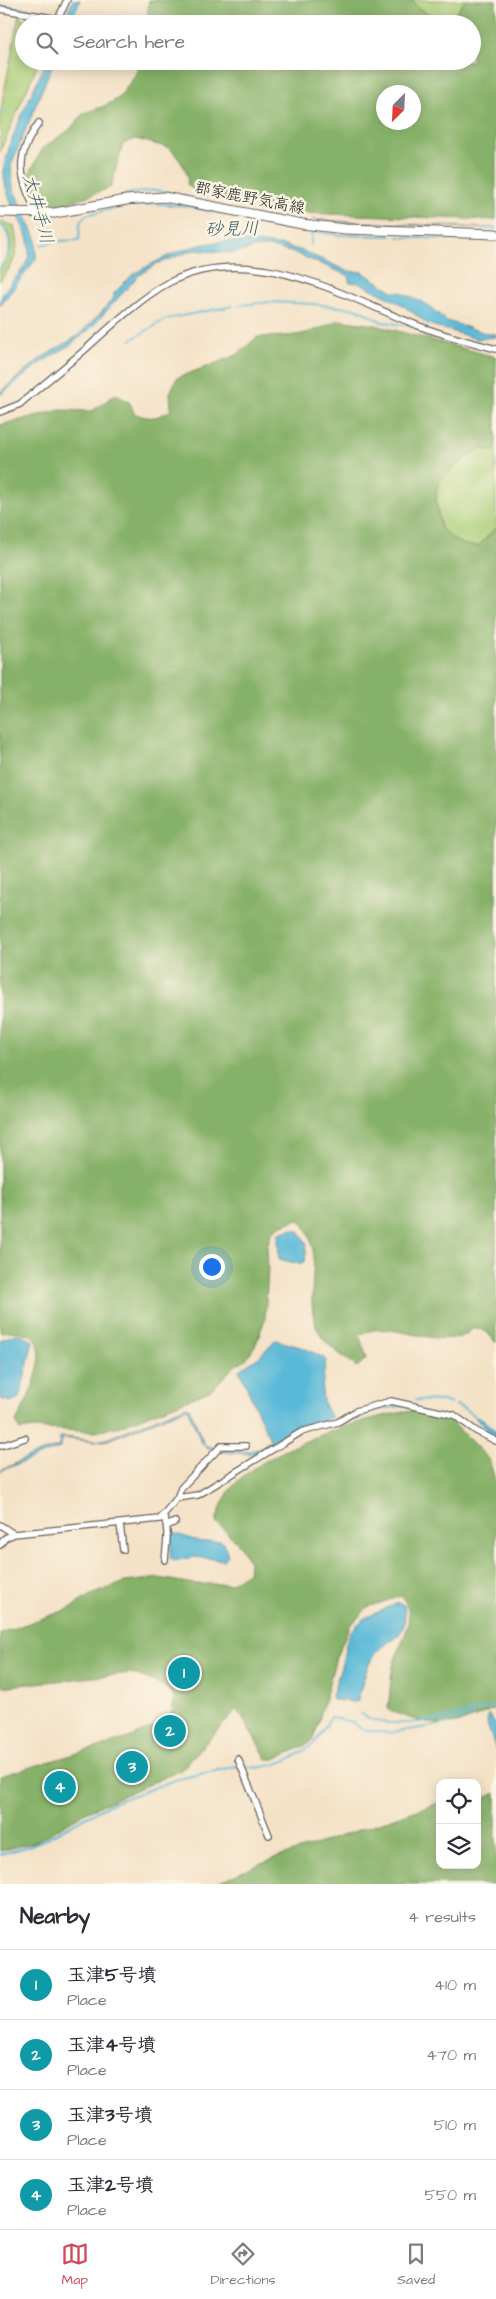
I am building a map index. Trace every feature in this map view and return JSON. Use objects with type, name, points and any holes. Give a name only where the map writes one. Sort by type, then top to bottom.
[{"type":"main road","name":"郡家鹿野気高線","points":[[0,212],[12,214],[55,213],[126,200],[164,197],[302,224],[328,227],[496,234]]},
{"type":"street","points":[[60,15],[67,0]]},
{"type":"street","points":[[0,9],[32,15]]},
{"type":"street","points":[[38,214],[24,186],[21,165],[30,138],[39,123]]},
{"type":"street","points":[[0,412],[20,404],[118,320],[169,283],[201,270],[236,269],[269,271],[295,276],[340,291],[410,323],[496,349]]},
{"type":"street","points":[[177,1498],[198,1495],[301,1432],[338,1422],[361,1409],[391,1400],[454,1415],[476,1431],[496,1442]]},
{"type":"street","points":[[0,1446],[24,1438]]},
{"type":"street","points":[[0,1545],[6,1538],[14,1534],[160,1519],[177,1498],[181,1488],[197,1469],[221,1446],[246,1446]]},
{"type":"street","points":[[163,1515],[166,1526],[166,1560]]},
{"type":"street","points":[[166,1526],[175,1522]]},
{"type":"street","points":[[120,1524],[123,1550]]},
{"type":"street","points":[[0,1525],[14,1534]]},
{"type":"street","points":[[238,1759],[269,1835]]},
{"type":"green space","points":[[149,0],[412,0],[430,14],[442,15],[148,15]]},
{"type":"green space","points":[[412,0],[466,0],[454,15],[442,15],[425,12]]},
{"type":"green space","points":[[466,0],[496,0],[496,220],[300,213],[195,192],[187,184],[187,174],[180,160],[170,148],[136,139],[123,144],[111,187],[61,205],[45,205],[35,195],[29,174],[43,148],[69,130],[84,113],[102,107],[119,98],[137,70],[481,70],[481,15],[454,15]]},
{"type":"green space","points":[[15,35],[15,70],[35,70],[0,152],[0,115]]},
{"type":"green space","points":[[0,221],[14,226],[17,243],[13,261],[0,281],[0,268],[8,256],[11,246],[10,238],[6,230],[0,225]]},
{"type":"green space","points":[[338,320],[375,325],[496,357],[496,451],[480,448],[470,455],[451,470],[441,481],[436,495],[441,529],[458,542],[479,546],[496,527],[496,1343],[487,1332],[474,1327],[465,1335],[454,1338],[427,1337],[398,1331],[373,1330],[359,1335],[367,1358],[357,1367],[330,1346],[318,1330],[312,1301],[312,1243],[307,1230],[298,1219],[278,1227],[271,1234],[267,1246],[268,1268],[265,1319],[256,1344],[246,1359],[236,1365],[210,1391],[120,1426],[96,1432],[34,1428],[20,1430],[16,1422],[33,1386],[40,1357],[38,1345],[31,1335],[12,1331],[0,1332],[0,425],[60,410],[92,411],[116,394],[130,403],[134,413],[144,417],[161,415],[171,410],[170,393],[177,378],[237,355],[257,337],[308,333]]},
{"type":"green space","points":[[480,448],[496,451],[496,527],[479,546],[473,546],[458,542],[441,529],[436,495],[438,485],[445,476]]},
{"type":"green space","points":[[411,1411],[452,1422],[489,1459],[496,1484],[496,1708],[466,1721],[448,1724],[421,1721],[388,1709],[393,1666],[406,1630],[409,1613],[401,1596],[368,1607],[350,1626],[336,1657],[317,1728],[312,1740],[304,1746],[275,1759],[267,1759],[237,1709],[181,1770],[88,1811],[35,1842],[0,1851],[0,1776],[126,1739],[170,1720],[174,1700],[171,1691],[156,1682],[131,1673],[0,1687],[0,1633],[69,1609],[89,1596],[125,1582],[159,1578],[194,1584],[229,1584],[248,1573],[249,1562],[240,1546],[216,1522],[227,1495],[240,1478],[262,1463],[302,1442],[370,1419]]},
{"type":"green space","points":[[496,1793],[496,1884],[214,1884],[267,1861],[436,1804],[436,1869],[481,1869],[481,1799]]},
{"type":"water","points":[[73,0],[80,0],[74,15],[67,15]]},
{"type":"water","points":[[43,70],[50,70],[11,165],[13,188],[36,238],[36,259],[0,306],[4,292],[24,268],[29,254],[28,239],[12,204],[4,178],[6,159],[21,116]]},
{"type":"water","points":[[312,219],[334,221],[483,228],[334,222]]},
{"type":"water","points":[[243,241],[281,245],[303,251],[347,271],[362,272],[394,292],[400,292],[426,304],[447,321],[489,334],[496,334],[496,337],[477,339],[428,324],[401,304],[360,283],[349,282],[349,276],[295,253],[271,247],[253,248],[230,253],[195,250],[156,264],[138,276],[91,328],[69,346],[40,363],[0,395],[0,392],[41,358],[76,337],[100,314],[114,297],[114,293],[134,274],[163,258],[199,245]]},
{"type":"water","points":[[293,1229],[299,1231],[307,1244],[305,1261],[299,1264],[279,1259],[279,1233]]},
{"type":"water","points":[[16,1334],[33,1341],[20,1397],[12,1402],[0,1399],[0,1340]]},
{"type":"water","points":[[275,1340],[304,1348],[326,1359],[322,1389],[324,1404],[332,1417],[296,1427],[293,1432],[272,1444],[239,1370],[258,1358]]},
{"type":"water","points":[[187,1406],[204,1444],[207,1446],[248,1451],[263,1446],[268,1441],[271,1445],[261,1452],[251,1454],[228,1453],[206,1447],[202,1444],[187,1408],[108,1440],[96,1442],[63,1438],[60,1448],[0,1471],[26,1458],[59,1446],[60,1438],[63,1437],[96,1441],[106,1439]]},
{"type":"water","points":[[478,1416],[496,1431],[496,1439],[476,1419]]},
{"type":"water","points":[[174,1533],[201,1542],[220,1541],[224,1543],[228,1555],[224,1560],[195,1557],[173,1561],[170,1559],[172,1535]]},
{"type":"water","points":[[398,1603],[404,1605],[404,1625],[401,1632],[375,1655],[364,1676],[358,1700],[355,1702],[334,1700],[332,1696],[351,1631],[363,1619]]},
{"type":"water","points":[[488,1714],[496,1725],[496,1750],[487,1724]]},
{"type":"waterway","points":[[0,5],[50,12]]},
{"type":"waterway","points":[[0,112],[7,113]]},
{"type":"waterway","points":[[123,197],[126,194],[155,190],[186,196]]},
{"type":"waterway","points":[[128,206],[152,204]]},
{"type":"waterway","name":"砂見川","points":[[158,204],[187,206],[287,229]]},
{"type":"waterway","name":"大井手川","points":[[41,245],[58,241],[79,240],[80,223],[86,215],[126,206]]},
{"type":"waterway","points":[[0,226],[4,227],[10,243],[7,258],[0,268]]},
{"type":"waterway","points":[[481,228],[496,228]]},
{"type":"waterway","points":[[311,245],[312,232],[391,236]]},
{"type":"waterway","points":[[398,237],[475,240]]},
{"type":"waterway","points":[[485,240],[496,241]]},
{"type":"waterway","points":[[238,305],[273,302],[358,309],[382,322],[406,325],[434,334]]},
{"type":"waterway","points":[[131,340],[166,319],[233,306]]},
{"type":"waterway","points":[[415,1400],[444,1401],[451,1404]]},
{"type":"waterway","points":[[456,1405],[477,1418]]},
{"type":"waterway","points":[[355,1419],[378,1409],[404,1406]]},
{"type":"waterway","points":[[361,1714],[372,1720],[385,1723],[416,1722],[447,1717],[496,1705]]},
{"type":"waterway","points":[[244,1766],[269,1766],[296,1755],[317,1740],[330,1717],[352,1722],[361,1729],[387,1733],[434,1726],[473,1716]]},
{"type":"waterway","points":[[0,1854],[24,1848],[41,1841],[112,1803],[178,1779],[237,1766]]},
{"type":"place","name":"玉津5号墳","points":[[184,1673]]},
{"type":"place","name":"玉津4号墳","points":[[170,1731]]},
{"type":"place","name":"玉津3号墳","points":[[132,1767]]},
{"type":"place","name":"玉津2号墳","points":[[60,1787]]}]
